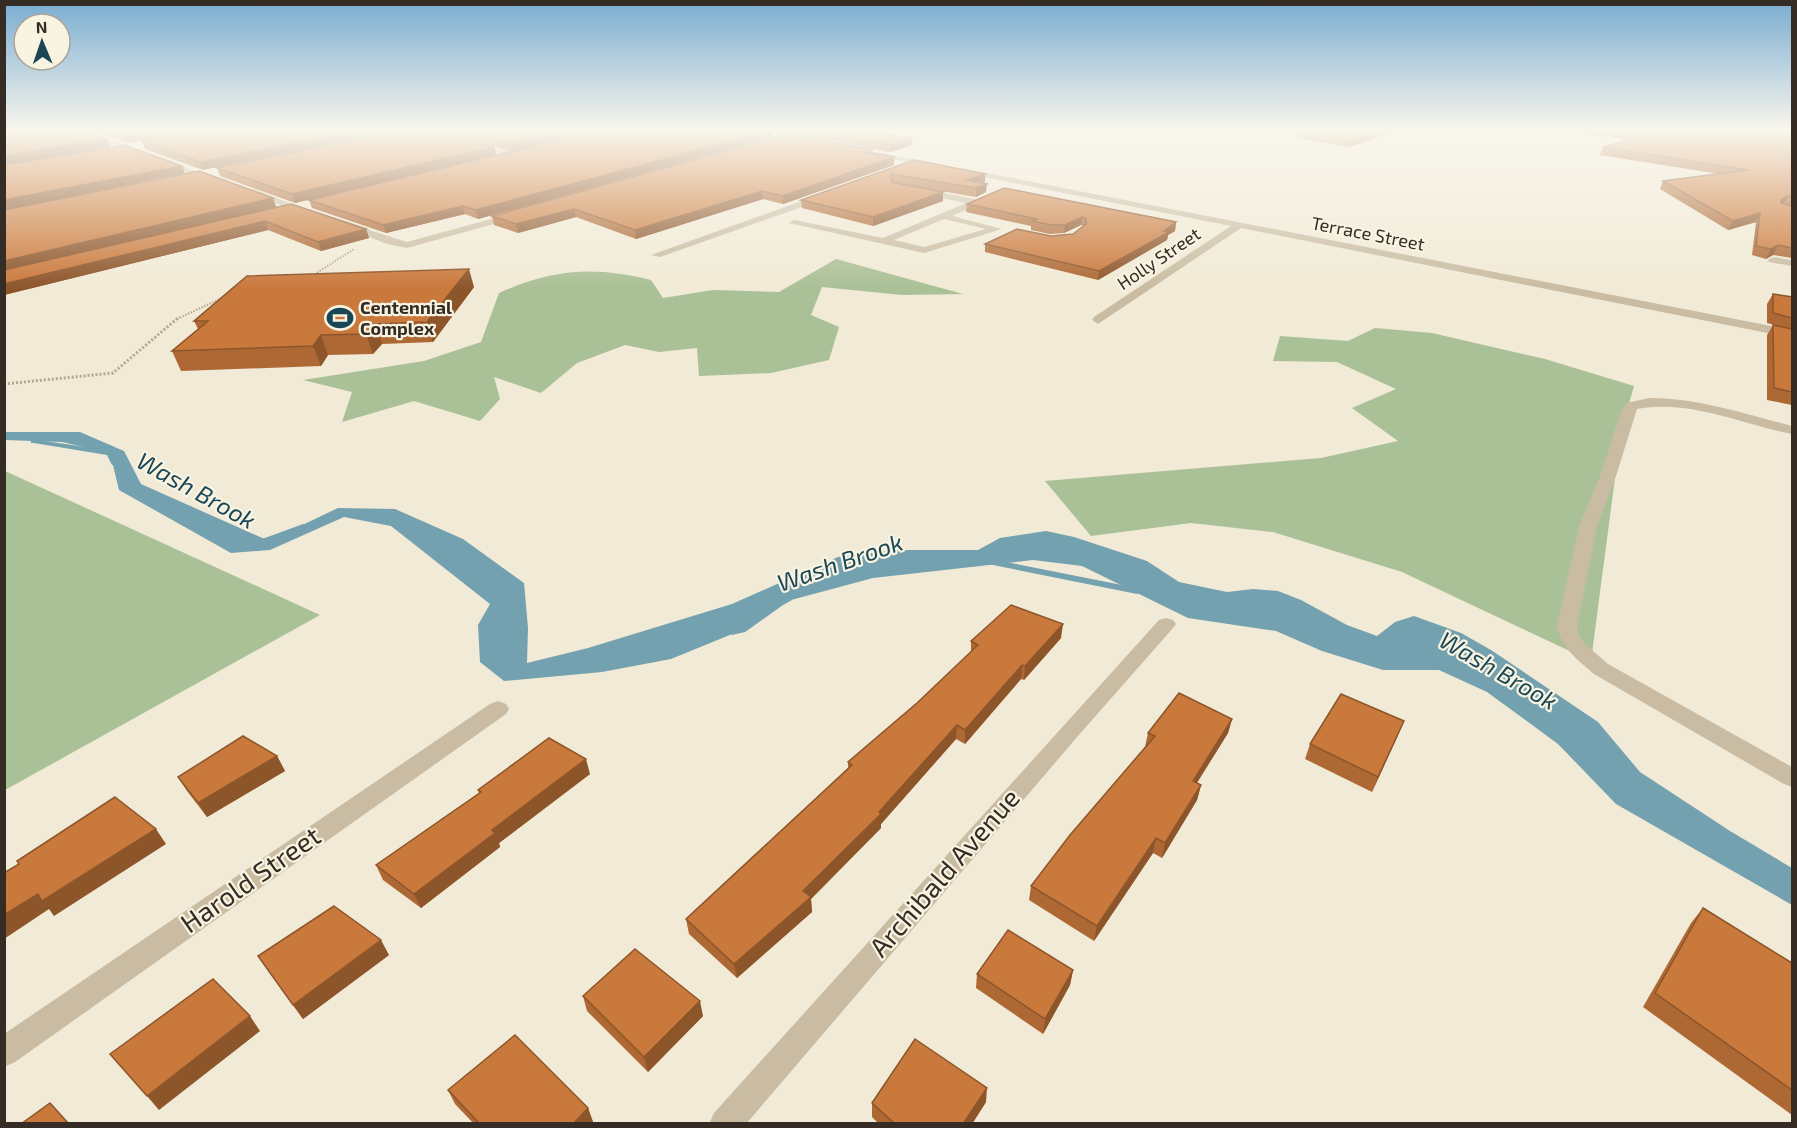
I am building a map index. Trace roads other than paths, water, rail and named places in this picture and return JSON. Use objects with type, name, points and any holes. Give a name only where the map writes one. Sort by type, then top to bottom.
[{"type":"street","points":[[1011,188],[1021,184]]},
{"type":"street","name":"Terrace Street","points":[[1025,184],[1792,334]]},
{"type":"street","points":[[243,188],[320,217]]},
{"type":"street","points":[[907,188],[976,202]]},
{"type":"street","points":[[656,255],[834,192]]},
{"type":"street","points":[[884,241],[1001,192]]},
{"type":"street","points":[[273,212],[312,203]]},
{"type":"street","points":[[338,223],[382,239],[413,244],[527,212]]},
{"type":"street","points":[[794,224],[828,228],[924,250],[1002,230],[942,216]]},
{"type":"street","name":"Holly Street","points":[[1098,320],[1239,225]]},
{"type":"street","points":[[1773,260],[1792,263]]},
{"type":"street","points":[[1792,430],[1679,403],[1656,402],[1632,406],[1628,411],[1608,477],[1588,526],[1567,626],[1569,637],[1578,649],[1601,669],[1792,778]]},
{"type":"street","name":"Archibald Avenue","points":[[725,1124],[1070,730],[1166,624]]},
{"type":"street","name":"Harold Street","points":[[4,1052],[498,709]]},
{"type":"water","points":[[4,432],[80,432],[124,451],[141,484],[269,541],[338,508],[395,509],[463,539],[524,583],[528,628],[527,663],[588,648],[732,604],[838,557],[899,550],[978,550],[1000,538],[1046,531],[1074,537],[1147,561],[1179,582],[1227,592],[1253,589],[1278,591],[1301,600],[1347,625],[1377,636],[1395,622],[1414,616],[1461,633],[1491,650],[1598,722],[1640,772],[1730,831],[1792,868],[1792,905],[1616,804],[1558,744],[1487,692],[1439,670],[1383,670],[1322,651],[1276,631],[1188,618],[1082,566],[1033,560],[873,578],[780,603],[742,630],[671,659],[602,672],[504,681],[480,662],[478,625],[490,604],[391,526],[344,517],[270,550],[231,553],[119,490],[110,453],[62,442],[5,440]]},
{"type":"waterway","name":"Wash Brook","points":[[34,441],[110,453],[115,463]]},
{"type":"waterway","name":"Wash Brook","points":[[257,544],[303,527]]},
{"type":"waterway","name":"Wash Brook","points":[[991,562],[1137,591]]},
{"type":"waterway","name":"Wash Brook","points":[[732,632],[742,630],[787,600]]},
{"type":"place","name":"Centennial Complex","points":[[340,318]]}]
